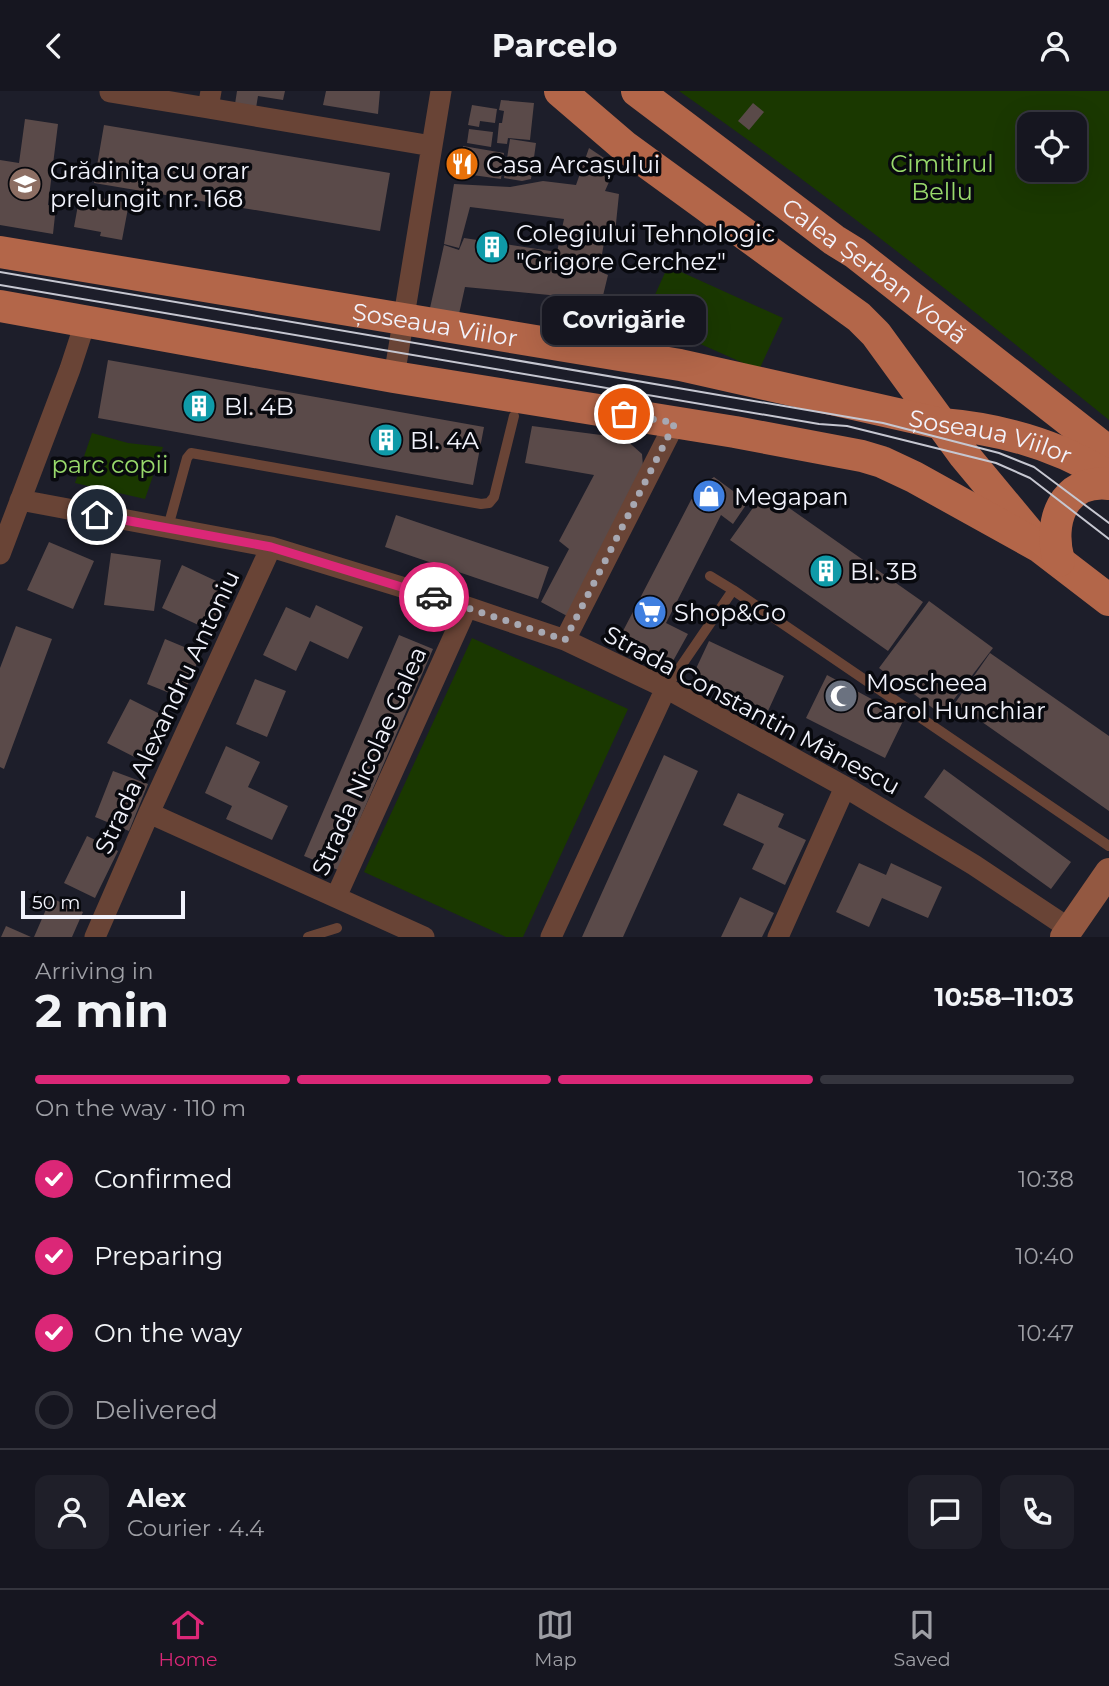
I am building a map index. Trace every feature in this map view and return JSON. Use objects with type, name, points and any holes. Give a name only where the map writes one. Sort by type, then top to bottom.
[{"type":"main road","name":"Calea Șerban Vodă","points":[[560,91],[624,146],[859,317],[893,356],[964,455],[1050,554]]},
{"type":"main road","name":"Calea Șerban Vodă","points":[[637,91],[855,253],[1109,452]]},
{"type":"main road","name":"Șoseaua Viilor","points":[[0,252],[55,259],[402,320],[680,365],[942,423],[993,430],[1045,445],[1109,477]]},
{"type":"main road","points":[[0,306],[394,377],[862,456],[914,477],[1050,554],[1109,600]]},
{"type":"main road","points":[[1050,554],[1063,505],[1071,495],[1090,484],[1109,484]]},
{"type":"main road","points":[[1067,933],[1109,871]]},
{"type":"street","points":[[394,377],[441,91]]},
{"type":"street","points":[[110,92],[209,100],[432,146]]},
{"type":"street","points":[[0,554],[86,320]]},
{"type":"street","points":[[565,640],[675,423]]},
{"type":"street","name":"Strada Constantin Mănescu","points":[[20,500],[271,547],[565,640],[666,688],[845,787],[974,865],[1067,933]]},
{"type":"street","name":"Strada Alexandru Antoniu","points":[[95,937],[271,547]]},
{"type":"street","name":"Strada Nicolae Galea","points":[[336,897],[467,607]]},
{"type":"street","points":[[551,937],[666,688]]},
{"type":"street","points":[[778,937],[845,787]]},
{"type":"street","points":[[149,813],[424,937]]},
{"type":"lane","points":[[168,527],[187,458],[191,453],[481,504],[489,503],[494,496],[514,416]]},
{"type":"lane","points":[[710,576],[1109,846]]},
{"type":"lane","points":[[666,688],[733,590]]},
{"type":"lane","points":[[308,937],[337,928]]},
{"type":"green space","name":"Cimitirul Bellu","points":[[679,91],[1109,91],[1109,420],[897,251]]},
{"type":"green space","points":[[668,266],[783,318],[759,370],[644,319]]},
{"type":"green space","name":"parc copii","points":[[92,433],[128,443],[163,447],[145,499],[75,483]]},
{"type":"green space","points":[[472,638],[628,709],[523,937],[506,937],[364,872]]},
{"type":"building","points":[[237,91],[285,91],[283,100],[258,96],[256,108],[235,104]]},
{"type":"building","points":[[326,91],[380,91],[378,114],[323,105]]},
{"type":"building","points":[[501,100],[534,103],[530,140],[508,138],[507,144],[497,143],[499,123],[502,123],[504,111],[499,110]]},
{"type":"building","points":[[753,103],[764,112],[749,130],[738,121]]},
{"type":"building","points":[[472,105],[497,109],[495,123],[480,121],[479,127],[468,125]]},
{"type":"building","name":"Grădinița cu orar prelungit nr. 168","points":[[25,119],[58,124],[48,205],[56,206],[53,234],[0,225],[0,160],[19,163]]},
{"type":"building","points":[[104,125],[390,173],[380,231],[94,183]]},
{"type":"building","points":[[469,129],[493,132],[491,147],[467,143]]},
{"type":"building","points":[[510,139],[536,143],[531,179],[522,181],[504,178]]},
{"type":"building","points":[[463,146],[504,153],[501,179],[458,173]]},
{"type":"building","name":"Colegiului Tehnologic \"Grigore Cerchez\"","points":[[589,148],[616,166],[605,191],[619,194],[614,243],[604,243],[599,271],[608,275],[600,308],[570,304],[570,297],[465,287],[459,314],[430,308],[444,245],[459,250],[464,238],[557,252],[564,219],[470,207],[459,248],[444,244],[454,184],[510,187],[543,181],[576,185]]},
{"type":"building","points":[[80,194],[129,203],[122,240],[100,236],[101,232],[74,227]]},
{"type":"building","points":[[108,360],[484,427],[473,485],[98,418]]},
{"type":"building","points":[[532,426],[624,438],[642,454],[643,466],[569,617],[541,602],[569,549],[559,541],[594,475],[525,463]]},
{"type":"building","points":[[714,477],[748,502],[733,524],[721,515],[666,623],[688,634],[673,661],[631,643],[623,631],[691,500],[700,487]]},
{"type":"building","name":"Bl. 3B","points":[[765,491],[923,602],[888,651],[730,540]]},
{"type":"building","points":[[396,515],[549,567],[538,599],[385,547]]},
{"type":"building","points":[[49,542],[94,561],[73,609],[27,590]]},
{"type":"building","points":[[111,553],[161,560],[154,611],[104,605]]},
{"type":"building","points":[[182,565],[229,587],[209,630],[162,608]]},
{"type":"building","points":[[929,601],[993,648],[942,715],[879,668]]},
{"type":"building","points":[[316,605],[363,627],[348,659],[310,641],[296,671],[263,655],[286,607],[310,618]]},
{"type":"building","points":[[16,626],[52,639],[4,769],[0,767],[0,668]]},
{"type":"building","points":[[399,635],[433,649],[338,870],[304,856]]},
{"type":"building","points":[[165,639],[201,654],[182,698],[147,684]]},
{"type":"building","points":[[709,641],[784,676],[768,711],[693,675]]},
{"type":"building","points":[[990,653],[1109,736],[1109,811],[955,703]]},
{"type":"building","name":"Moscheea Carol Hunchiar","points":[[827,675],[905,717],[885,758],[806,718]]},
{"type":"building","points":[[255,679],[286,691],[267,737],[236,724]]},
{"type":"building","points":[[130,699],[172,720],[150,765],[107,743]]},
{"type":"building","points":[[226,746],[260,762],[248,787],[288,806],[272,840],[226,819],[232,806],[205,793]]},
{"type":"building","points":[[664,755],[698,771],[623,937],[582,937]]},
{"type":"building","points":[[944,769],[1071,862],[1051,889],[924,797]]},
{"type":"building","points":[[113,771],[148,784],[129,831],[95,817]]},
{"type":"building","points":[[738,793],[784,814],[778,827],[806,840],[785,885],[752,869],[764,844],[723,825]]},
{"type":"building","points":[[87,836],[118,851],[95,898],[64,883]]},
{"type":"building","points":[[859,863],[886,875],[891,863],[942,887],[928,918],[882,898],[869,927],[836,912]]},
{"type":"building","points":[[740,897],[774,913],[762,937],[721,937]]},
{"type":"building","points":[[51,898],[83,912],[72,937],[34,937]]},
{"type":"building","points":[[6,926],[31,937],[1,937]]},
{"type":"tram line","points":[[0,272],[883,423],[999,453],[1034,467],[1109,523]]},
{"type":"tram line","points":[[0,285],[819,424],[847,426],[996,463],[1030,478],[1109,539]]},
{"type":"way so far","points":[[434,597],[565,640],[675,423],[624,414]]},
{"type":"place","name":"Casa Arcașului","points":[[462,164]]},
{"type":"place","name":"Grădinița cu orar prelungit nr. 168","points":[[25,184]]},
{"type":"place","name":"Colegiului Tehnologic \"Grigore Cerchez\"","points":[[492,247]]},
{"type":"place","name":"Bl. 4B","points":[[199,406]]},
{"type":"place","name":"Covrigărie","points":[[624,414]]},
{"type":"place","name":"Bl. 4A","points":[[386,440]]},
{"type":"place","name":"Megapan","points":[[709,496]]},
{"type":"place","name":"Bl. 3B","points":[[826,571]]},
{"type":"place","name":"Shop&Go","points":[[650,612]]},
{"type":"place","name":"Moscheea Carol Hunchiar","points":[[841,696]]},
{"type":"route","points":[[97,515],[271,547],[434,597]]}]
